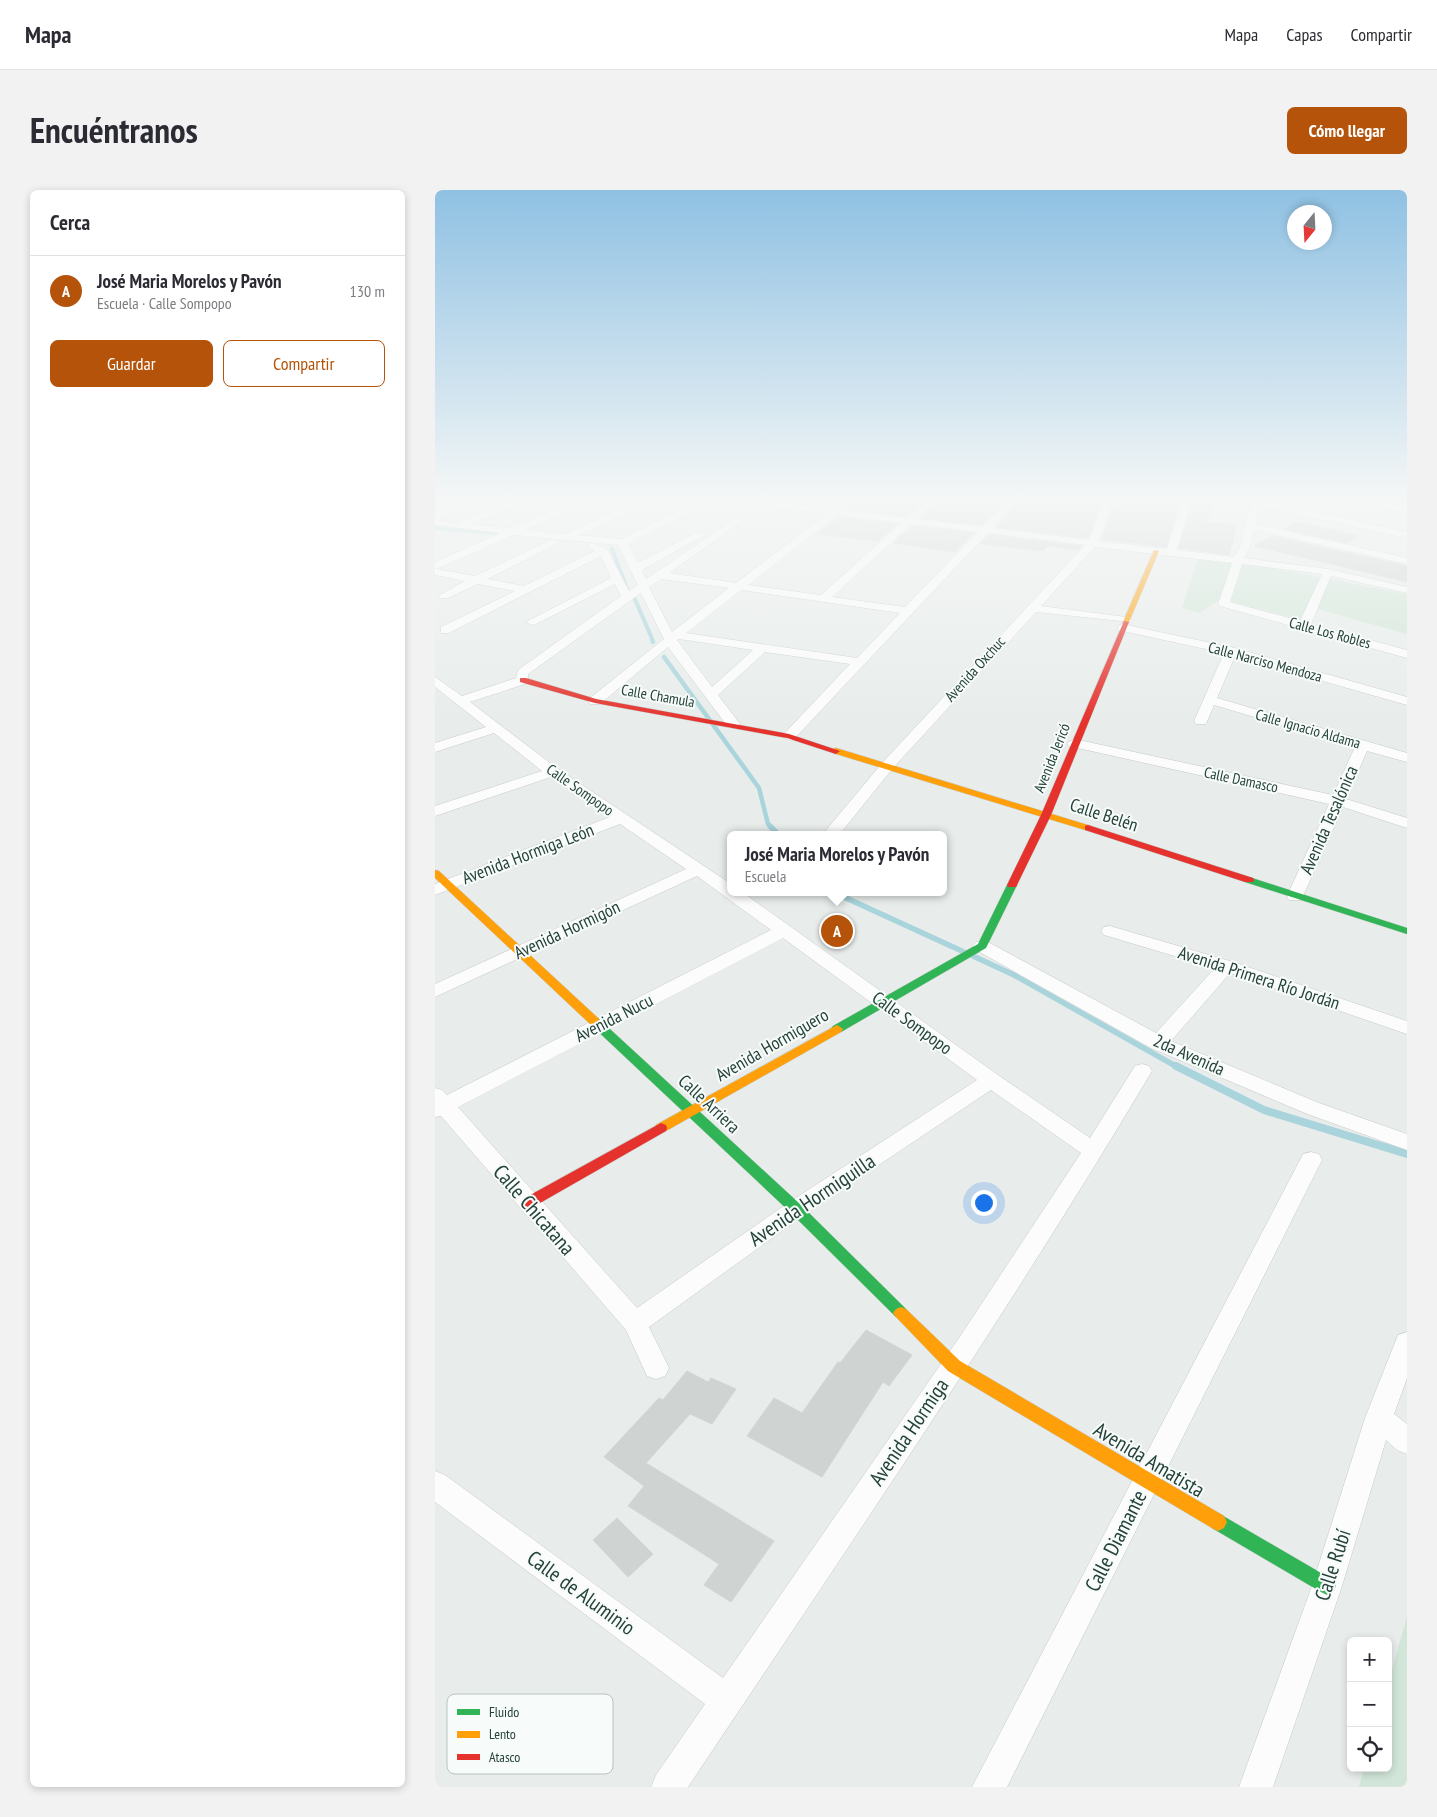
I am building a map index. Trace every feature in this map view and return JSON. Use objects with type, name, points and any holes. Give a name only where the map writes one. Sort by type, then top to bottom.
[{"type":"street","points":[[438,573],[528,590]]},
{"type":"street","points":[[444,596],[491,573]]},
{"type":"street","points":[[445,630],[562,573]]},
{"type":"street","points":[[614,573],[627,597]]},
{"type":"street","points":[[638,573],[642,587],[729,723]]},
{"type":"street","points":[[462,700],[523,680],[523,673],[540,658],[664,573]]},
{"type":"street","points":[[595,701],[673,637],[759,573]]},
{"type":"street","points":[[822,600],[852,573]]},
{"type":"street","points":[[789,736],[946,573]]},
{"type":"street","name":"Avenida Oxchuc","points":[[833,831],[888,765],[1065,573]]},
{"type":"street","name":"Avenida Jericó","points":[[979,947],[1046,815],[1074,743],[1147,573]]},
{"type":"street","name":"Calle Los Robles","points":[[1234,573],[1224,604],[1407,654]]},
{"type":"street","points":[[1304,626],[1324,573]]},
{"type":"street","points":[[1332,573],[1407,590]]},
{"type":"street","points":[[659,576],[907,612]]},
{"type":"street","points":[[532,622],[617,579]]},
{"type":"street","name":"Calle Narciso Mendoza","points":[[1031,608],[1124,624],[1407,701]]},
{"type":"street","points":[[673,637],[859,662]]},
{"type":"street","points":[[712,694],[762,648]]},
{"type":"street","points":[[1201,721],[1231,652]]},
{"type":"street","name":"Calle Chamula","points":[[523,680],[595,701],[729,723],[789,736]]},
{"type":"street","name":"Calle Sompopo","points":[[439,688],[462,700],[553,772],[727,889]]},
{"type":"street","name":"Calle Ignacio Aldama","points":[[1210,700],[1407,758]]},
{"type":"street","points":[[435,748],[496,728]]},
{"type":"street","name":"Calle Belén","points":[[789,736],[888,765],[1407,931]]},
{"type":"street","name":"Calle Damasco","points":[[1074,743],[1338,801],[1407,823]]},
{"type":"street","name":"Avenida Tesalónica","points":[[1295,896],[1363,745]]},
{"type":"street","points":[[435,811],[553,772]]},
{"type":"street","name":"Avenida Hormiga León","points":[[442,887],[621,818]]},
{"type":"street","name":"Avenida Hormigón","points":[[435,991],[699,869]]},
{"type":"street","name":"Calle Arriera","points":[[435,873],[442,887],[519,951],[597,1026],[796,1209],[954,1366]]},
{"type":"street","name":"Calle Sompopo","points":[[737,896],[991,1080],[1094,1151]]},
{"type":"street","name":"Avenida Nucu","points":[[438,1103],[597,1026],[784,930]]},
{"type":"street","name":"Avenida Primera Río Jordán","points":[[1110,931],[1227,966],[1407,1028]]},
{"type":"street","name":"Avenida Hormiguero","points":[[528,1203],[956,962],[979,947]]},
{"type":"street","name":"2da Avenida","points":[[979,947],[1158,1043],[1312,1108],[1407,1142]]},
{"type":"street","points":[[1158,1043],[1227,966]]},
{"type":"street","name":"Avenida Hormiga","points":[[668,1787],[954,1366],[1094,1151],[1142,1071]]},
{"type":"street","name":"Avenida Hormiguilla","points":[[635,1323],[796,1209],[991,1080]]},
{"type":"street","name":"Calle Chicatana","points":[[438,1103],[635,1323]]},
{"type":"street","name":"Calle Diamante","points":[[989,1787],[1311,1160]]},
{"type":"street","points":[[635,1323],[656,1368]]},
{"type":"street","name":"Calle Rubí","points":[[1256,1787],[1327,1586],[1379,1418],[1407,1343]]},
{"type":"street","name":"Avenida Amatista","points":[[954,1366],[1327,1586]]},
{"type":"street","points":[[1379,1418],[1407,1440]]},
{"type":"street","name":"Calle de Aluminio","points":[[435,1485],[727,1700]]},
{"type":"green space","points":[[1193,573],[1295,573],[1407,594],[1407,634],[1310,607],[1302,620],[1221,599],[1199,613],[1182,608]]},
{"type":"green space","points":[[1407,1617],[1407,1787],[1359,1787],[1363,1772],[1392,1772],[1392,1669]]},
{"type":"building","points":[[1367,573],[1407,573],[1407,582]]},
{"type":"building","points":[[866,1330],[912,1355],[889,1386],[883,1382],[822,1477],[747,1436],[774,1398],[802,1413],[838,1362],[840,1363]]},
{"type":"building","points":[[687,1371],[708,1382],[711,1378],[736,1389],[712,1424],[690,1414],[646,1463],[774,1541],[731,1602],[704,1585],[719,1564],[628,1506],[644,1486],[604,1457],[659,1398],[663,1400]]},
{"type":"building","points":[[617,1518],[653,1554],[628,1577],[593,1540]]},
{"type":"waterway","points":[[621,573],[627,589]]},
{"type":"waterway","points":[[634,597],[653,641]]},
{"type":"waterway","points":[[664,657],[759,788],[768,824],[775,831]]},
{"type":"waterway","points":[[843,896],[964,952]]},
{"type":"waterway","points":[[973,956],[1014,975],[1179,1068]]},
{"type":"waterway","points":[[1176,1066],[1264,1110],[1407,1154]]},
{"type":"traffic: fast","points":[[1249,880],[1407,931]]},
{"type":"traffic: fast","points":[[837,1029],[982,946],[1012,885]]},
{"type":"traffic: fast","points":[[594,1021],[796,1209],[901,1313]]},
{"type":"traffic: fast","points":[[1218,1522],[1327,1586]]},
{"type":"traffic: slow","points":[[1126,622],[1147,573]]},
{"type":"traffic: slow","points":[[836,751],[1088,828]]},
{"type":"traffic: slow","points":[[435,873],[594,1021]]},
{"type":"traffic: slow","points":[[661,1128],[837,1029]]},
{"type":"traffic: slow","points":[[901,1313],[954,1366],[1218,1522]]},
{"type":"traffic: jam","points":[[1012,885],[1046,815],[1126,622]]},
{"type":"traffic: jam","points":[[523,680],[595,701],[789,736],[836,751]]},
{"type":"traffic: jam","points":[[1088,828],[1249,880]]},
{"type":"traffic: jam","points":[[528,1203],[661,1128]]},
{"type":"place","name":"José Maria Morelos y Pavón","points":[[837,931]]}]
